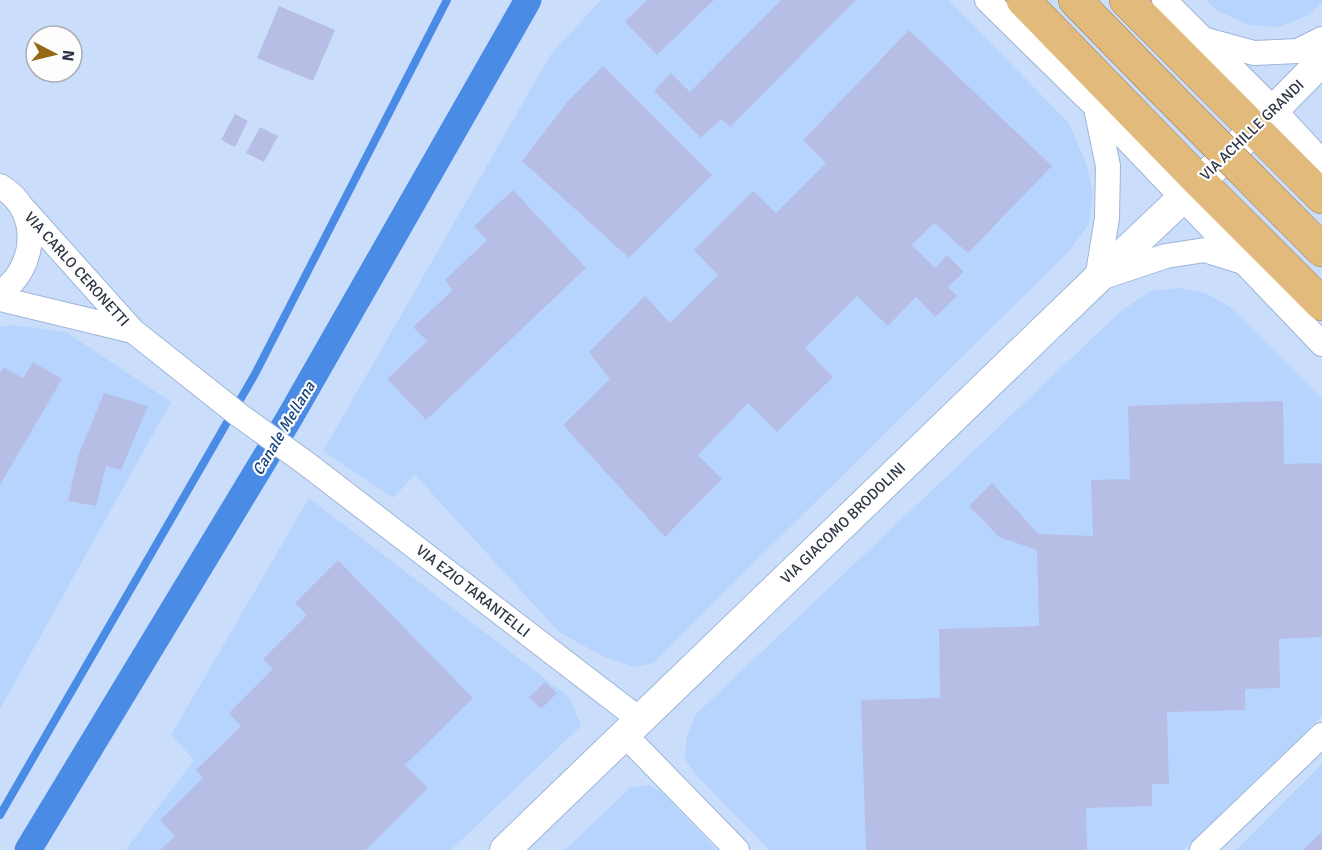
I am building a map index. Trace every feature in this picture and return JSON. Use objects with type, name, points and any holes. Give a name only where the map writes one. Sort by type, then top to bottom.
[{"type":"highway","points":[[1023,0],[1191,191],[1322,304]]},
{"type":"highway","points":[[1075,0],[1322,250]]},
{"type":"highway","points":[[1126,0],[1264,120],[1322,197]]},
{"type":"street","points":[[987,0],[1095,106],[1191,191],[1243,262],[1322,344]]},
{"type":"street","points":[[1164,0],[1201,39],[1264,120],[1322,162]]},
{"type":"street","points":[[1201,39],[1254,53],[1298,51],[1322,39]]},
{"type":"street","name":"VIA ACHILLE GRANDI","points":[[1191,191],[1322,61]]},
{"type":"street","points":[[1095,106],[1108,166],[1107,218],[1097,279],[1166,256],[1204,250],[1243,262]]},
{"type":"street","points":[[0,293],[12,285],[24,268],[30,248],[29,226],[7,190]]},
{"type":"street","name":"VIA CARLO CERONETTI","points":[[7,190],[133,331],[238,414],[307,464]]},
{"type":"street","name":"VIA GIACOMO BRODOLINI","points":[[505,850],[1191,191]]},
{"type":"street","name":"VIA CARLO CERONETTI","points":[[0,299],[133,331]]},
{"type":"street","name":"VIA EZIO TARANTELLI","points":[[307,464],[632,727],[737,850]]},
{"type":"street","points":[[1202,850],[1322,735]]},
{"type":"shaded area","points":[[601,0],[948,0],[1069,123],[1086,163],[1093,194],[1089,224],[1069,251],[653,663],[634,667],[602,656],[559,632],[415,475],[393,498],[323,451],[551,54]]},
{"type":"shaded area","points":[[1207,0],[1322,0],[1322,2],[1307,16],[1278,27],[1249,25],[1216,10]]},
{"type":"shaded area","points":[[1179,288],[1206,293],[1230,307],[1322,399],[1322,716],[1184,850],[769,850],[696,775],[685,759],[687,735],[696,714],[1121,311],[1151,291]]},
{"type":"shaded area","points":[[9,325],[66,332],[171,402],[0,709],[0,327]]},
{"type":"shaded area","points":[[309,498],[569,697],[581,726],[451,850],[126,850],[194,760],[171,735]]},
{"type":"shaded area","points":[[1322,764],[1322,850],[1236,850]]},
{"type":"shaded area","points":[[649,785],[663,793],[716,850],[565,850],[630,788]]},
{"type":"building","points":[[647,0],[714,0],[657,55],[625,22]]},
{"type":"building","points":[[781,0],[856,0],[730,127],[721,119],[701,138],[654,91],[671,73],[690,92]]},
{"type":"building","points":[[279,6],[335,30],[313,81],[257,58]]},
{"type":"building","points":[[909,30],[1052,166],[968,253],[934,223],[912,245],[935,268],[947,255],[964,272],[948,287],[957,296],[935,317],[916,297],[888,326],[857,296],[805,348],[833,377],[777,432],[748,403],[698,455],[722,479],[665,537],[563,425],[610,379],[589,352],[645,296],[670,323],[718,275],[694,250],[753,191],[776,213],[826,163],[803,140]]},
{"type":"building","points":[[603,66],[712,175],[629,258],[522,161],[569,100]]},
{"type":"building","points":[[235,114],[248,121],[235,147],[221,140]]},
{"type":"building","points":[[260,127],[278,136],[264,162],[246,153]]},
{"type":"building","points":[[513,190],[586,268],[426,420],[387,379],[427,341],[413,327],[453,290],[445,280],[487,240],[474,226]]},
{"type":"building","points":[[33,362],[62,379],[0,485],[0,373],[3,367],[23,378]]},
{"type":"building","points":[[104,393],[148,406],[121,470],[106,466],[96,506],[68,501],[78,456]]},
{"type":"building","points":[[1283,401],[1284,464],[1322,463],[1322,637],[1279,639],[1280,688],[1245,689],[1245,710],[1167,712],[1169,784],[1152,784],[1152,806],[1086,808],[1087,850],[866,850],[861,700],[940,698],[939,629],[1039,626],[1037,550],[999,537],[969,506],[992,483],[1038,534],[1093,536],[1091,480],[1130,479],[1128,406]]},
{"type":"building","points":[[338,560],[473,698],[405,765],[428,788],[366,850],[160,850],[175,836],[160,820],[203,778],[196,770],[241,726],[229,713],[273,669],[263,659],[307,615],[295,603]]},
{"type":"building","points":[[545,682],[557,693],[541,709],[529,697]]},
{"type":"building","points":[[1322,832],[1322,850],[1303,850]]},
{"type":"waterway","points":[[0,815],[255,374],[447,0]]},
{"type":"waterway","name":"Canale Mellana","points":[[28,850],[290,417],[528,0]]}]
